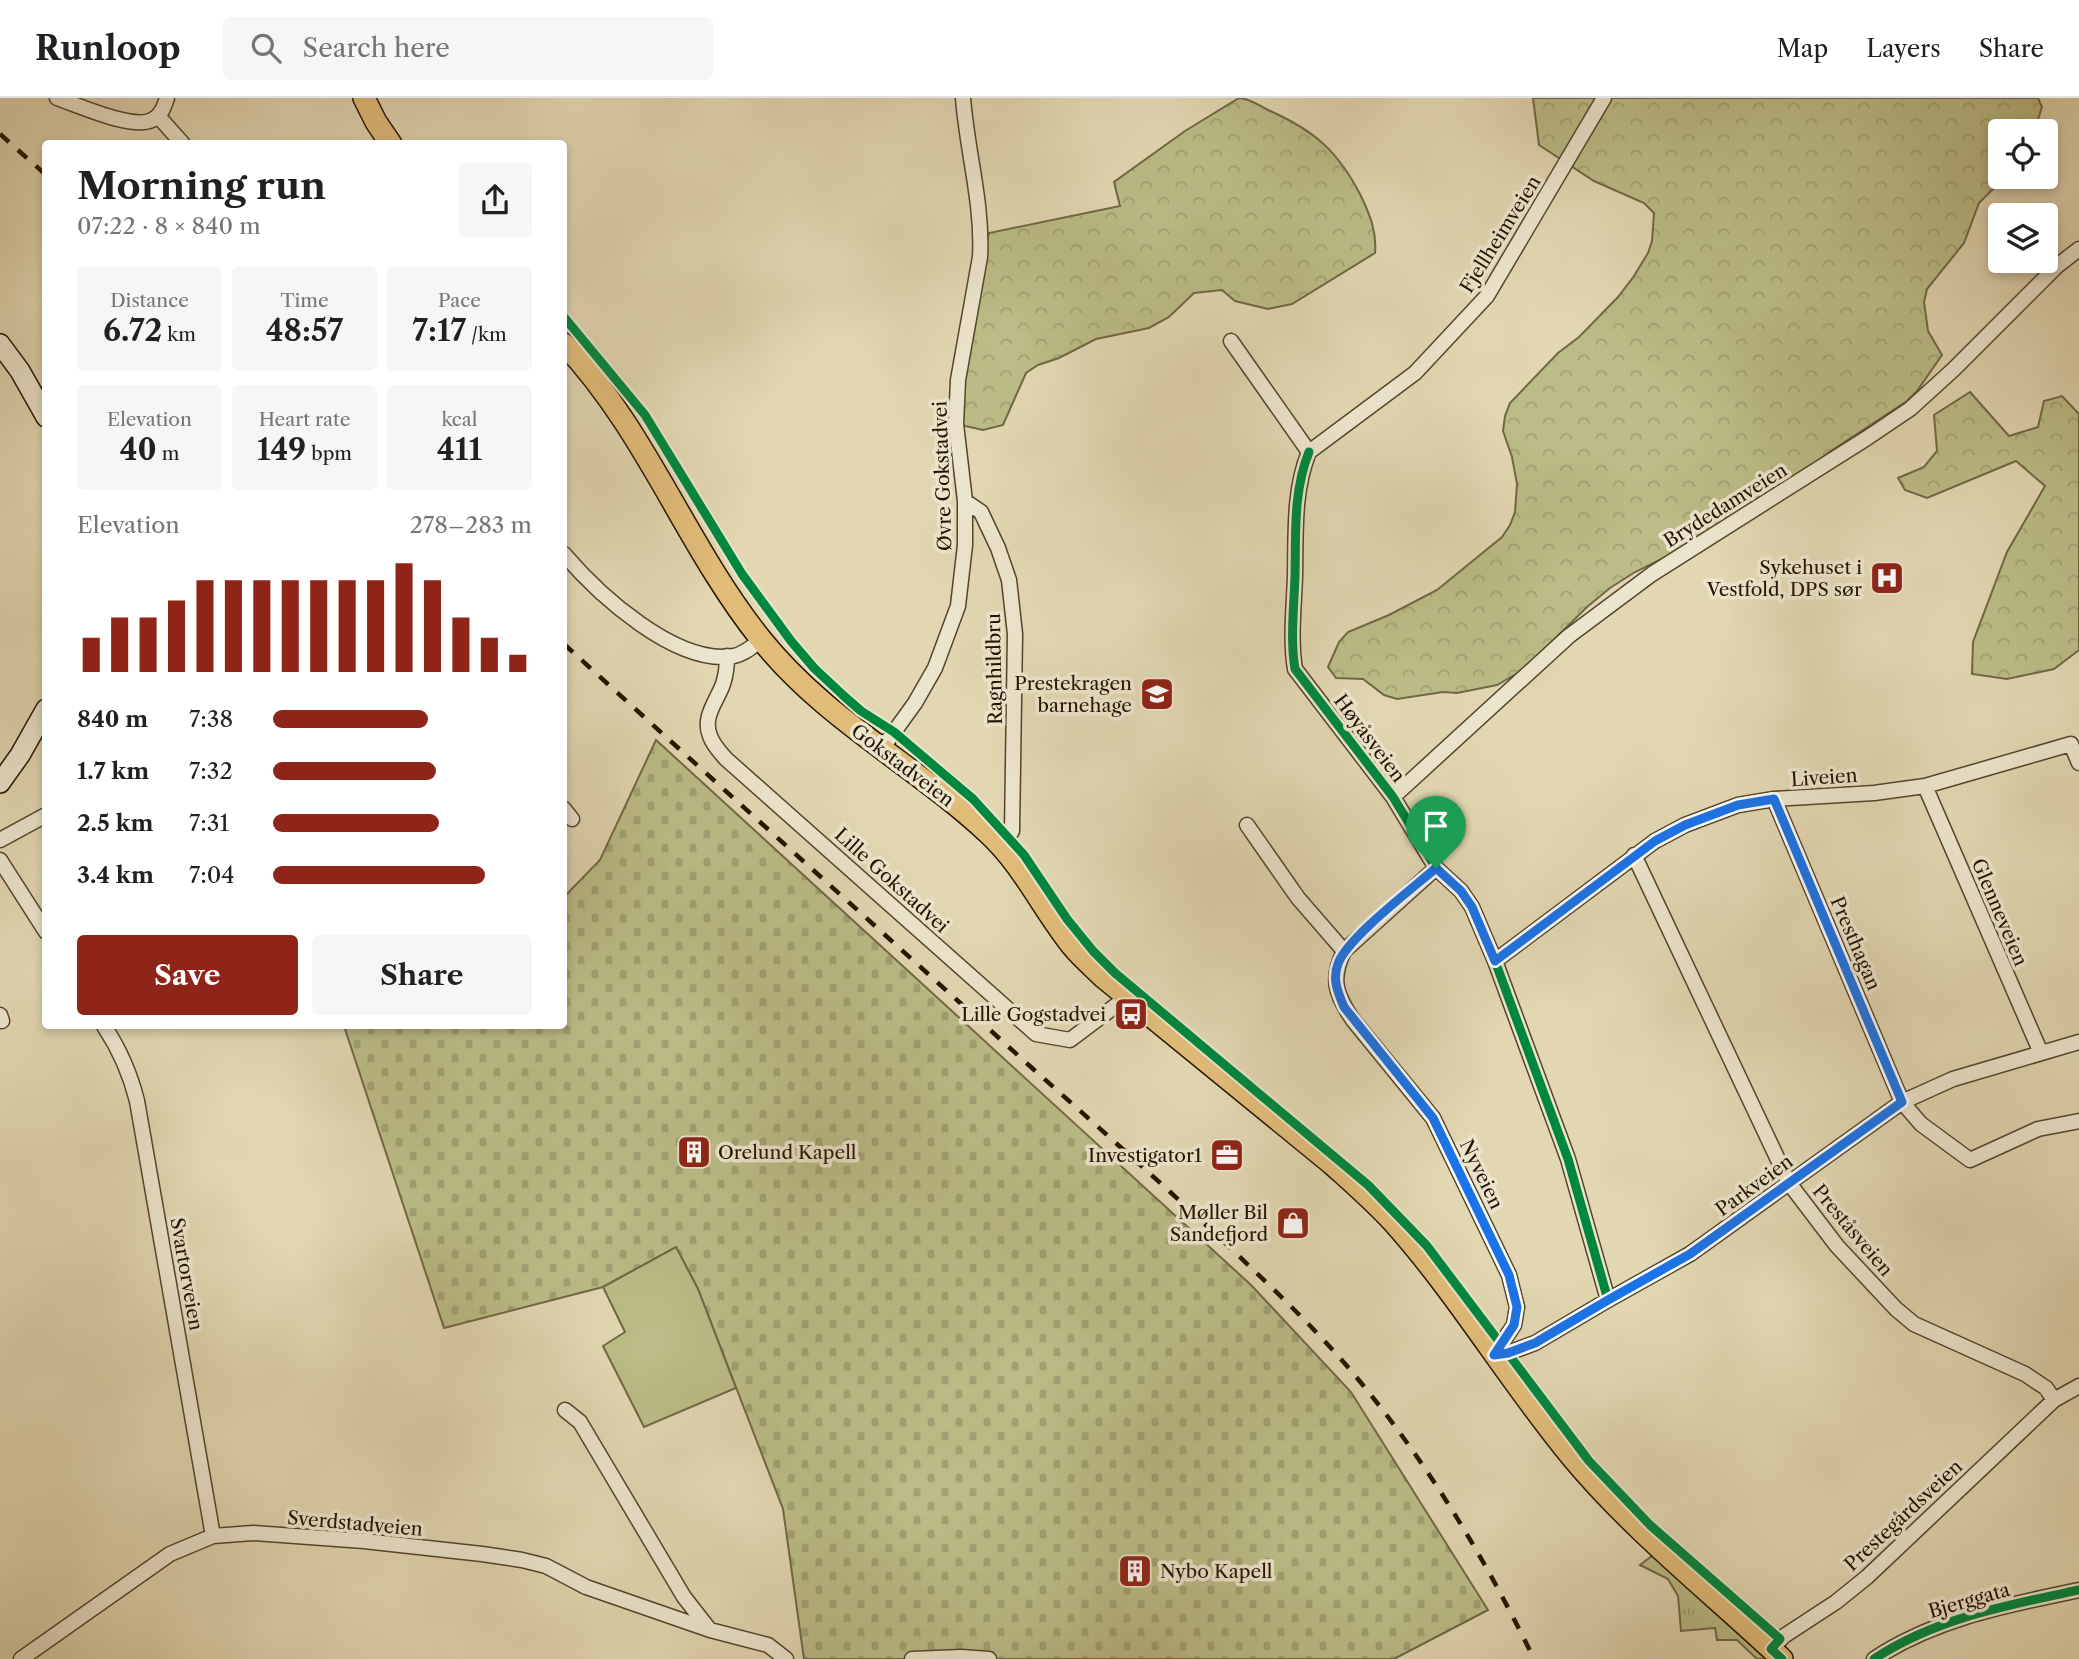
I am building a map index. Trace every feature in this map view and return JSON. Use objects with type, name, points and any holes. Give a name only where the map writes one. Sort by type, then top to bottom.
[{"type":"main road","points":[[364,98],[388,140]]},
{"type":"main road","points":[[375,98],[395,140]]},
{"type":"main road","points":[[0,344],[20,370],[42,411]]},
{"type":"main road","name":"Gokstadveien","points":[[567,348],[618,411],[728,595],[761,640],[811,693],[881,750],[960,808],[1001,846],[1072,946],[1103,977],[1332,1164],[1393,1222],[1451,1294],[1540,1418],[1607,1497],[1777,1654]]},
{"type":"main road","points":[[0,783],[42,716]]},
{"type":"street","points":[[57,98],[125,121],[141,123],[158,116],[167,98]]},
{"type":"street","name":"Øvre Gokstadvei","points":[[881,750],[915,703],[935,668],[958,606],[965,545],[965,501],[956,424],[958,380],[981,240],[963,98]]},
{"type":"street","name":"Fjellheimveien","points":[[1309,452],[1415,373],[1487,296],[1604,98]]},
{"type":"street","points":[[158,116],[179,140]]},
{"type":"street","name":"Brydedamveien","points":[[1393,797],[1569,636],[1652,574],[1910,409],[2057,266],[2079,249]]},
{"type":"street","points":[[1231,341],[1309,452]]},
{"type":"street","name":"Høyåsveien","points":[[1309,452],[1302,468],[1298,495],[1293,633],[1296,669],[1393,797],[1436,868],[1461,891],[1472,907],[1495,961],[1568,1159],[1608,1300]]},
{"type":"street","name":"Ragnhildbru","points":[[965,501],[981,512],[998,548],[1009,580],[1015,634],[1012,831],[1001,846]]},
{"type":"street","points":[[567,557],[605,598],[654,632],[692,651],[711,656],[737,656],[761,640]]},
{"type":"street","name":"Lille Gokstadvei","points":[[727,656],[727,671],[708,717],[707,727],[709,736],[720,751],[1036,1034],[1070,1040],[1127,997]]},
{"type":"street","name":"Liveien","points":[[1495,961],[1655,841],[1685,825],[1738,805],[1774,799],[1874,793],[1925,786],[2071,744],[2079,763]]},
{"type":"street","name":"Glenneveien","points":[[1925,786],[2041,1053]]},
{"type":"street","name":"Presthagan","points":[[1774,799],[1902,1102]]},
{"type":"street","points":[[0,840],[42,817]]},
{"type":"street","points":[[1247,825],[1298,898],[1344,951],[1436,868]]},
{"type":"street","name":"Preståsveien","points":[[1634,855],[1789,1183],[1837,1247],[1895,1309],[1914,1324],[2025,1374],[2046,1388],[2054,1400]]},
{"type":"street","points":[[0,860],[42,926]]},
{"type":"street","name":"Nyveien","points":[[1344,951],[1335,973],[1338,993],[1344,1007],[1433,1118],[1509,1275],[1517,1307],[1514,1325],[1494,1355]]},
{"type":"street","name":"Svartorveien","points":[[106,1029],[126,1065],[137,1101],[213,1536]]},
{"type":"street","name":"Parkveien","points":[[1494,1355],[1535,1343],[1690,1254],[1902,1102],[1953,1079],[2079,1042]]},
{"type":"street","points":[[1902,1102],[1921,1124],[1970,1160],[2038,1129],[2079,1121]]},
{"type":"street","name":"Prestegårdsveien","points":[[1777,1654],[1784,1636],[1836,1602],[1867,1577],[2054,1400],[2079,1386]]},
{"type":"street","points":[[565,1410],[580,1422],[684,1597],[710,1630]]},
{"type":"street","name":"Sverdstadveien","points":[[21,1659],[170,1554],[213,1536],[253,1534],[364,1541],[522,1560],[546,1566],[586,1587],[710,1630],[768,1646],[786,1659]]},
{"type":"street","name":"Bjerggata","points":[[1874,1659],[1925,1630],[1999,1607],[2079,1590]]},
{"type":"street","points":[[912,1659],[989,1659]]},
{"type":"green space","points":[[1239,98],[1250,100],[1299,126],[1334,154],[1352,180],[1367,210],[1374,231],[1375,253],[1292,304],[1268,309],[1235,301],[1222,290],[1194,293],[1169,317],[1149,328],[1096,339],[1026,373],[1003,425],[983,430],[956,424],[970,304],[989,233],[1120,206],[1114,182],[1185,131]]},
{"type":"green space","points":[[1533,98],[2038,98],[2042,107],[2038,119],[1988,119],[1988,189],[1993,189],[1979,203],[1964,243],[1927,289],[1924,302],[1928,331],[1942,355],[1907,401],[1831,451],[1768,498],[1610,588],[1523,670],[1497,685],[1457,693],[1443,692],[1397,699],[1384,695],[1363,679],[1336,678],[1328,667],[1339,642],[1348,632],[1389,615],[1437,590],[1502,537],[1515,512],[1517,484],[1503,431],[1510,403],[1618,297],[1648,253],[1652,241],[1654,213],[1644,203],[1594,181],[1539,145]]},
{"type":"green space","points":[[1970,392],[2009,436],[2038,427],[2044,401],[2062,396],[2079,414],[2079,650],[2054,669],[2007,679],[1972,674],[1973,642],[2007,552],[2045,486],[2016,461],[1927,498],[1905,490],[1898,478],[1924,467],[1937,451],[1934,415]]},
{"type":"green space","points":[[656,740],[1251,1285],[1351,1392],[1488,1610],[1394,1659],[804,1659],[783,1509],[698,1289],[676,1247],[603,1287],[444,1328],[345,1029],[567,1029],[567,894],[600,860]]},
{"type":"green space","points":[[676,1247],[698,1289],[736,1388],[644,1427],[603,1346],[625,1332],[603,1287]]},
{"type":"green space","points":[[1653,1555],[1768,1659],[1757,1659],[1737,1640],[1717,1640],[1715,1628],[1681,1631],[1678,1596],[1668,1579],[1640,1565]]},
{"type":"railway","points":[[0,134],[42,171]]},
{"type":"railway","points":[[567,647],[1173,1194],[1317,1333],[1375,1400],[1450,1506],[1494,1581],[1534,1659]]},
{"type":"cycle path","points":[[567,321],[645,415],[742,574],[814,668],[861,711],[894,732],[973,799],[1024,855],[1067,919],[1115,973],[1368,1185],[1427,1246],[1589,1461],[1650,1525],[1780,1639],[1771,1649],[1782,1659]]},
{"type":"cycle path","points":[[1309,452],[1300,482],[1296,513],[1293,635],[1295,669],[1393,797],[1436,868],[1461,891],[1472,907],[1495,961],[1568,1159],[1608,1300]]},
{"type":"cycle path","points":[[1874,1659],[1947,1623],[2079,1590]]},
{"type":"place","name":"Sykehuset i Vestfold, DPS sør","points":[[1887,578]]},
{"type":"place","name":"Prestekragen barnehage","points":[[1157,694]]},
{"type":"place","name":"Lille Gogstadvei","points":[[1131,1014]]},
{"type":"place","name":"Orelund Kapell","points":[[694,1152]]},
{"type":"place","name":"Investigator1","points":[[1227,1155]]},
{"type":"place","name":"Møller Bil Sandefjord","points":[[1293,1223]]},
{"type":"place","name":"Nybo Kapell","points":[[1135,1571]]},
{"type":"route","points":[[1774,799],[1902,1102],[1690,1254],[1535,1343],[1494,1355],[1514,1325],[1517,1307],[1509,1275],[1433,1118],[1353,1020],[1344,1007],[1335,983],[1335,973],[1344,951],[1436,868],[1461,891],[1472,907],[1495,961],[1655,841],[1685,825],[1738,805],[1774,799]]}]
